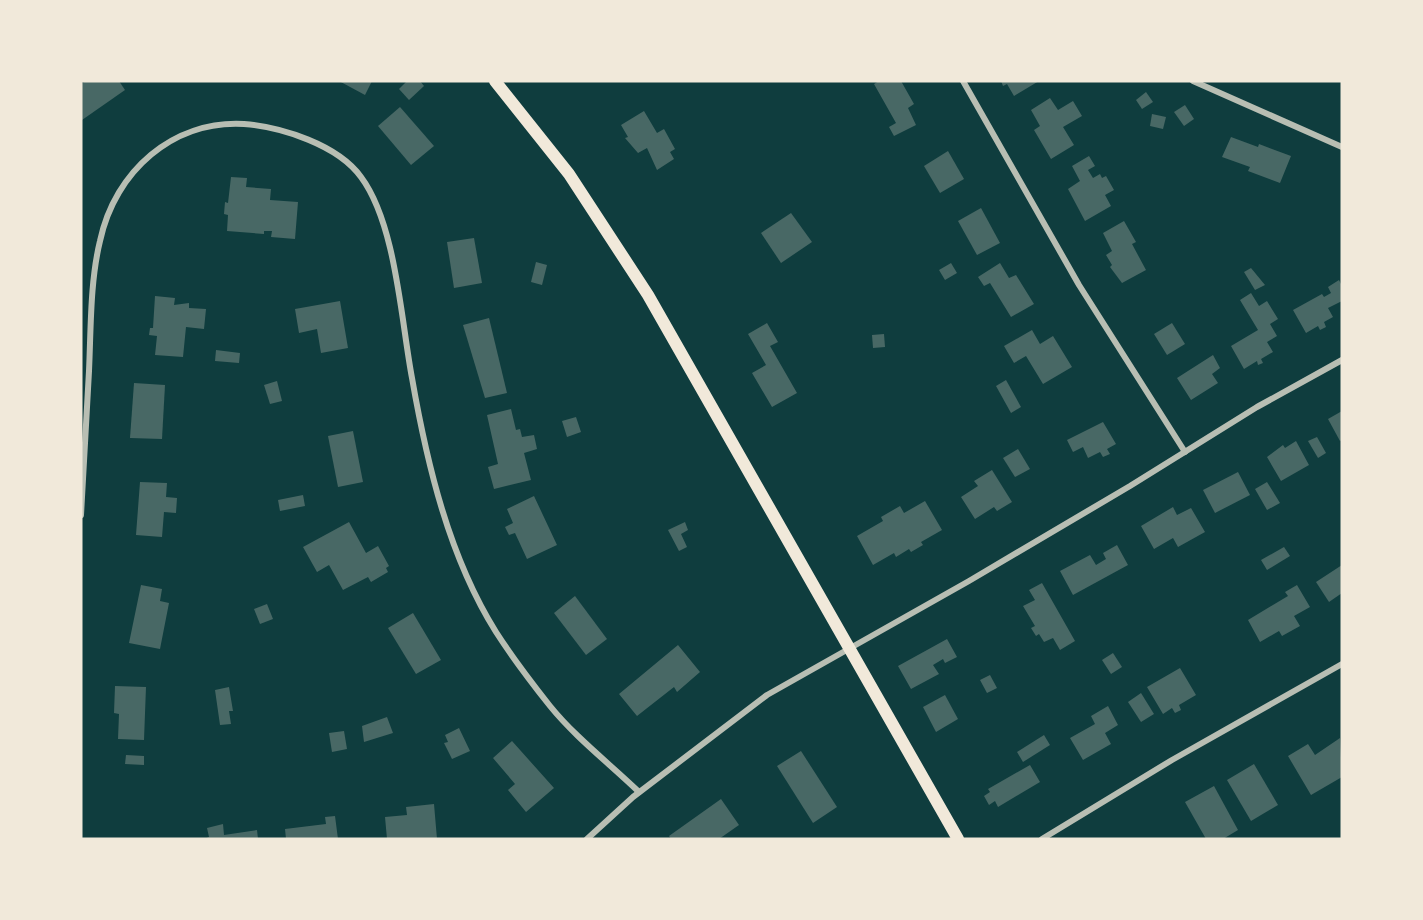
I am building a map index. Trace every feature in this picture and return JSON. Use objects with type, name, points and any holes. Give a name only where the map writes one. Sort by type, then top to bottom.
[{"type":"main road","points":[[495,81],[569,174],[648,295],[958,839]]},
{"type":"street","points":[[963,81],[1078,285],[1185,452]]},
{"type":"street","points":[[1192,81],[1342,147]]},
{"type":"street","points":[[81,515],[92,319],[100,240],[111,209],[129,180],[150,153],[170,141],[194,129],[224,123],[252,125],[314,143],[339,156],[360,175],[375,200],[395,275],[413,383],[433,477],[456,547],[480,602],[496,632],[552,708],[639,792]]},
{"type":"street","points":[[587,839],[639,792],[767,695],[849,650],[1185,452],[1257,407],[1342,360]]},
{"type":"street","points":[[1042,839],[1172,760],[1342,664]]},
{"type":"building","points":[[86,81],[119,81],[125,90],[82,120],[81,84]]},
{"type":"building","points":[[339,81],[372,81],[365,95]]},
{"type":"building","points":[[407,81],[420,81],[424,86],[409,100],[399,89]]},
{"type":"building","points":[[879,81],[901,81],[914,104],[908,108],[916,125],[894,136],[889,127],[896,123],[874,84]]},
{"type":"building","points":[[1001,81],[1039,81],[1014,96],[1007,84],[1003,86]]},
{"type":"building","points":[[1146,92],[1153,102],[1142,109],[1136,100]]},
{"type":"building","points":[[1050,98],[1058,110],[1073,101],[1082,116],[1063,127],[1074,145],[1051,159],[1034,130],[1040,126],[1031,110]]},
{"type":"building","points":[[1185,105],[1194,119],[1184,126],[1174,112]]},
{"type":"building","points":[[400,107],[434,146],[411,165],[378,126]]},
{"type":"building","points":[[644,111],[657,133],[664,129],[675,149],[670,152],[674,159],[657,170],[647,148],[638,153],[625,138],[628,137],[621,125]]},
{"type":"building","points":[[1152,114],[1166,117],[1163,129],[1150,126]]},
{"type":"building","points":[[1231,137],[1291,156],[1280,183],[1248,171],[1250,167],[1222,157]]},
{"type":"building","points":[[948,151],[964,179],[940,193],[924,166]]},
{"type":"building","points":[[1089,156],[1095,166],[1088,170],[1093,178],[1100,174],[1102,178],[1106,176],[1114,190],[1105,195],[1111,206],[1085,221],[1068,189],[1080,181],[1072,166]]},
{"type":"building","points":[[231,177],[247,178],[246,187],[271,189],[270,200],[298,202],[295,239],[271,237],[272,231],[264,231],[264,234],[227,231],[228,215],[224,214],[225,202],[228,203]]},
{"type":"building","points":[[981,208],[1000,243],[977,255],[958,221]]},
{"type":"building","points":[[791,213],[812,242],[781,263],[761,233]]},
{"type":"building","points":[[1124,221],[1136,242],[1132,244],[1146,270],[1122,283],[1110,267],[1112,265],[1106,255],[1112,251],[1103,233]]},
{"type":"building","points":[[474,238],[482,283],[454,288],[447,242]]},
{"type":"building","points":[[536,262],[547,265],[542,285],[531,282]]},
{"type":"building","points":[[951,263],[957,273],[945,280],[939,270]]},
{"type":"building","points":[[1000,263],[1009,278],[1016,275],[1034,304],[1011,317],[990,283],[984,286],[978,277]]},
{"type":"building","points":[[1251,268],[1265,285],[1255,290],[1244,272]]},
{"type":"building","points":[[1339,280],[1342,286],[1342,301],[1328,308],[1333,317],[1324,322],[1326,327],[1320,330],[1318,326],[1306,333],[1293,310],[1322,294],[1324,297],[1331,293],[1328,287]]},
{"type":"building","points":[[1251,293],[1259,306],[1267,301],[1278,319],[1270,324],[1277,336],[1267,342],[1273,352],[1261,359],[1263,363],[1258,365],[1257,361],[1244,369],[1231,346],[1258,330],[1240,300]]},
{"type":"building","points":[[155,296],[175,298],[174,305],[189,303],[189,308],[206,309],[204,329],[186,327],[183,357],[155,355],[157,336],[149,335],[150,328],[153,328]]},
{"type":"building","points":[[340,301],[348,348],[321,353],[317,329],[299,333],[295,309]]},
{"type":"building","points":[[489,318],[507,393],[485,398],[463,325]]},
{"type":"building","points":[[767,323],[778,342],[770,346],[797,393],[772,407],[752,373],[766,365],[748,334]]},
{"type":"building","points":[[1172,323],[1185,344],[1167,355],[1154,334]]},
{"type":"building","points":[[1032,330],[1040,344],[1053,336],[1072,367],[1043,384],[1026,356],[1014,363],[1004,346]]},
{"type":"building","points":[[884,334],[885,347],[873,348],[872,335]]},
{"type":"building","points":[[216,350],[240,353],[239,363],[215,361]]},
{"type":"building","points":[[1213,355],[1220,368],[1212,374],[1218,383],[1191,400],[1177,378]]},
{"type":"building","points":[[1006,380],[1021,407],[1011,413],[996,386]]},
{"type":"building","points":[[277,381],[282,401],[270,404],[264,385]]},
{"type":"building","points":[[134,383],[165,385],[162,439],[130,438]]},
{"type":"building","points":[[511,409],[516,430],[520,429],[522,437],[534,435],[537,449],[524,453],[531,480],[494,489],[488,467],[498,464],[487,415]]},
{"type":"building","points":[[1342,411],[1342,440],[1340,441],[1328,419]]},
{"type":"building","points":[[576,417],[581,432],[567,437],[562,421]]},
{"type":"building","points":[[1103,422],[1116,444],[1107,449],[1110,454],[1103,457],[1100,452],[1088,458],[1083,447],[1073,452],[1067,440]]},
{"type":"building","points":[[353,431],[363,482],[338,487],[328,436]]},
{"type":"building","points":[[1317,437],[1326,453],[1318,458],[1308,441]]},
{"type":"building","points":[[1296,441],[1309,465],[1281,481],[1267,457],[1283,445],[1285,448]]},
{"type":"building","points":[[1018,449],[1030,469],[1015,477],[1003,458]]},
{"type":"building","points":[[992,470],[1012,502],[997,511],[994,507],[975,519],[961,497],[978,486],[974,481]]},
{"type":"building","points":[[1238,472],[1250,495],[1215,513],[1203,490]]},
{"type":"building","points":[[140,482],[167,483],[166,497],[177,498],[176,513],[164,512],[162,537],[136,535]]},
{"type":"building","points":[[1267,482],[1280,503],[1267,510],[1255,489]]},
{"type":"building","points":[[303,495],[305,506],[280,511],[278,500]]},
{"type":"building","points":[[534,496],[557,545],[527,559],[515,533],[509,535],[505,527],[513,523],[507,509]]},
{"type":"building","points":[[925,501],[942,530],[921,542],[923,545],[911,552],[909,549],[896,557],[894,553],[873,565],[857,536],[883,521],[881,517],[900,506],[904,513]]},
{"type":"building","points":[[1173,507],[1177,515],[1191,508],[1205,532],[1178,547],[1173,538],[1154,549],[1141,526]]},
{"type":"building","points":[[349,522],[366,553],[378,546],[389,566],[386,568],[388,572],[371,582],[368,577],[343,590],[329,565],[317,572],[303,547]]},
{"type":"building","points":[[685,522],[688,530],[681,534],[687,547],[679,551],[668,530]]},
{"type":"building","points":[[1117,545],[1128,565],[1073,595],[1060,571],[1090,555],[1096,565],[1106,559],[1103,553]]},
{"type":"building","points":[[1284,547],[1290,556],[1267,570],[1261,560]]},
{"type":"building","points":[[1342,565],[1342,593],[1329,602],[1316,582]]},
{"type":"building","points":[[1042,583],[1075,641],[1060,650],[1053,638],[1044,642],[1039,634],[1036,636],[1031,628],[1035,626],[1023,606],[1035,600],[1029,590]]},
{"type":"building","points":[[141,585],[162,589],[160,601],[169,603],[160,649],[129,643]]},
{"type":"building","points":[[1297,585],[1310,607],[1294,616],[1300,626],[1282,636],[1279,631],[1260,642],[1248,620],[1288,596],[1285,592]]},
{"type":"building","points":[[575,596],[607,639],[586,655],[554,613]]},
{"type":"building","points":[[267,604],[273,619],[260,624],[254,609]]},
{"type":"building","points":[[413,613],[441,660],[416,674],[388,628]]},
{"type":"building","points":[[947,639],[957,657],[945,663],[943,659],[933,665],[939,674],[911,689],[898,666]]},
{"type":"building","points":[[678,645],[700,672],[677,692],[674,687],[637,716],[619,694]]},
{"type":"building","points":[[1113,653],[1122,667],[1111,674],[1102,660]]},
{"type":"building","points":[[1180,668],[1196,695],[1179,705],[1181,710],[1175,713],[1172,708],[1163,714],[1147,687]]},
{"type":"building","points":[[990,675],[997,688],[987,693],[980,680]]},
{"type":"building","points":[[115,686],[146,687],[144,740],[118,739],[119,714],[114,713]]},
{"type":"building","points":[[229,687],[233,711],[229,711],[231,724],[220,725],[215,690]]},
{"type":"building","points":[[1141,693],[1154,714],[1141,722],[1128,702]]},
{"type":"building","points":[[945,695],[958,719],[936,732],[923,707]]},
{"type":"building","points":[[1108,706],[1118,725],[1105,733],[1111,744],[1083,760],[1070,738],[1095,724],[1091,716]]},
{"type":"building","points":[[387,717],[393,733],[364,742],[362,726]]},
{"type":"building","points":[[459,728],[470,751],[452,759],[444,743],[448,742],[445,735]]},
{"type":"building","points":[[344,731],[347,749],[332,752],[329,733]]},
{"type":"building","points":[[1044,735],[1050,745],[1023,762],[1017,752]]},
{"type":"building","points":[[1340,738],[1342,777],[1311,795],[1288,756],[1308,744],[1315,755]]},
{"type":"building","points":[[512,741],[554,788],[526,812],[508,790],[515,784],[493,758]]},
{"type":"building","points":[[801,751],[837,807],[813,823],[777,766]]},
{"type":"building","points":[[126,755],[144,756],[144,765],[125,764]]},
{"type":"building","points":[[1254,764],[1278,805],[1251,821],[1227,780]]},
{"type":"building","points":[[1030,765],[1040,782],[998,807],[995,801],[989,805],[984,796],[990,792],[988,789]]},
{"type":"building","points":[[1214,786],[1238,830],[1223,839],[1206,839],[1185,802]]},
{"type":"building","points":[[721,799],[739,825],[719,839],[671,839],[669,836]]},
{"type":"building","points":[[434,804],[437,839],[387,839],[385,817],[407,815],[406,807]]},
{"type":"building","points":[[335,816],[338,839],[286,839],[285,829],[326,824],[325,817]]},
{"type":"building","points":[[223,824],[224,835],[257,830],[258,839],[204,839],[209,837],[207,828]]}]
